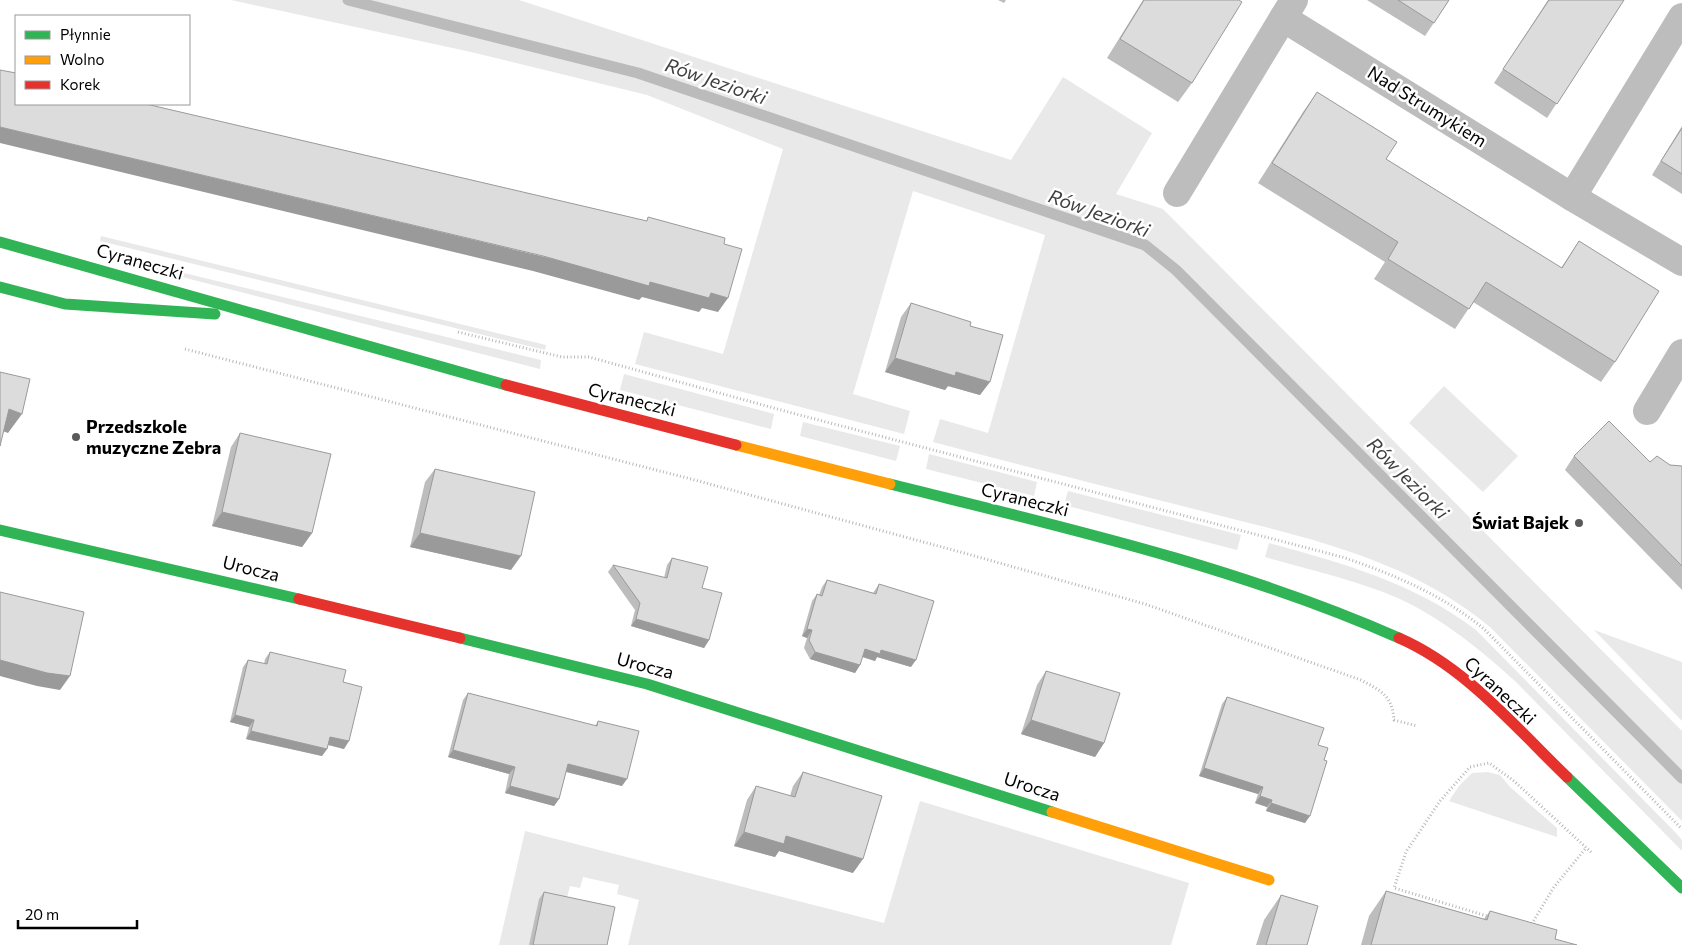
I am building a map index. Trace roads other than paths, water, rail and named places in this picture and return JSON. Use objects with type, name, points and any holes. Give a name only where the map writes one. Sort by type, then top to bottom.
[{"type":"street","name":"Nad Strumykiem","points":[[1177,193],[1288,9],[1572,197],[1682,262]]},
{"type":"street","points":[[1572,197],[1682,16]]},
{"type":"street","name":"Cyraneczki","points":[[0,242],[571,403],[1171,555],[1341,612],[1416,645],[1462,676],[1682,888]]},
{"type":"street","name":"Cyraneczki","points":[[0,287],[65,304],[269,318]]},
{"type":"street","points":[[1647,411],[1682,353]]},
{"type":"street","name":"Urocza","points":[[0,530],[185,571],[647,684],[1269,880]]},
{"type":"waterway","name":"Rów Jeziorki","points":[[348,0],[638,73],[1145,245],[1176,270],[1682,778]]},
{"type":"place","name":"Przedszkole muzyczne Zebra","points":[[76,437]]},
{"type":"place","name":"Świat Bajek","points":[[1579,523]]}]
